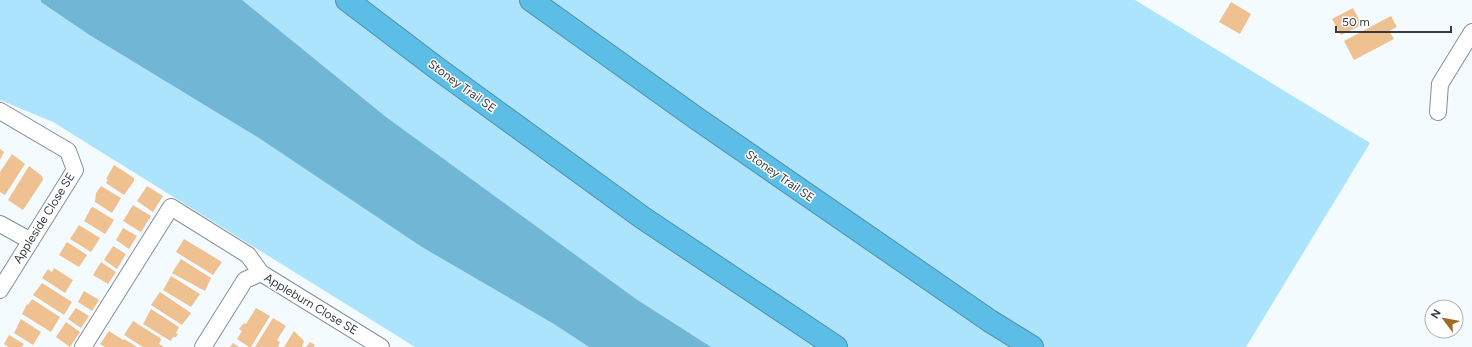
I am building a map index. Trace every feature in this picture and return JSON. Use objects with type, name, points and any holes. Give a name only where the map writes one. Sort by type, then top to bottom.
[{"type":"highway","name":"Stoney Trail SE","points":[[347,0],[438,69],[643,218],[836,347]]},
{"type":"highway","name":"Stoney Trail SE","points":[[531,0],[716,132],[990,321],[1032,347]]},
{"type":"street","points":[[1438,112],[1440,84],[1472,32]]},
{"type":"street","name":"Appleside Close SE","points":[[0,111],[68,151],[75,170],[0,290]]},
{"type":"street","points":[[83,347],[171,207],[248,255],[261,273]]},
{"type":"street","points":[[0,224],[31,241]]},
{"type":"street","name":"Appleburn Close SE","points":[[203,347],[245,280],[261,273],[381,347]]},
{"type":"shaded area","points":[[0,0],[1135,0],[1370,143],[1246,347],[415,347],[53,122],[0,100]]},
{"type":"shaded area","points":[[41,0],[242,0],[386,117],[636,299],[711,347],[589,347],[554,324],[422,247],[259,138],[88,34],[41,2]]},
{"type":"building","points":[[1231,2],[1251,14],[1240,34],[1219,22]]},
{"type":"building","points":[[1353,8],[1362,25],[1341,35],[1332,19]]},
{"type":"building","points":[[1391,16],[1397,27],[1389,31],[1394,39],[1354,60],[1344,41]]},
{"type":"building","points":[[0,149],[4,152],[0,160]]},
{"type":"building","points":[[12,154],[25,164],[5,195],[0,192],[0,172]]},
{"type":"building","points":[[114,165],[134,178],[134,181],[124,195],[106,183],[108,180],[106,179]]},
{"type":"building","points":[[29,166],[42,176],[43,180],[23,210],[8,200]]},
{"type":"building","points":[[101,186],[121,198],[112,213],[95,202],[96,193]]},
{"type":"building","points":[[147,186],[163,196],[153,212],[137,201]]},
{"type":"building","points":[[133,205],[151,216],[141,232],[123,221]]},
{"type":"building","points":[[93,207],[114,220],[105,234],[84,221]]},
{"type":"building","points":[[79,225],[100,238],[91,252],[70,239]]},
{"type":"building","points":[[123,228],[137,236],[129,249],[116,240]]},
{"type":"building","points":[[184,239],[222,262],[213,275],[176,252]]},
{"type":"building","points":[[67,242],[87,255],[79,267],[59,255]]},
{"type":"building","points":[[113,246],[126,254],[117,269],[104,260]]},
{"type":"building","points":[[181,259],[211,278],[205,291],[172,273]]},
{"type":"building","points":[[101,262],[116,272],[108,284],[93,275]]},
{"type":"building","points":[[54,268],[73,280],[65,293],[42,278],[48,269],[52,272]]},
{"type":"building","points":[[171,276],[200,294],[191,307],[163,290]]},
{"type":"building","points":[[42,283],[72,302],[64,315],[33,295]]},
{"type":"building","points":[[84,291],[99,300],[92,311],[78,302]]},
{"type":"building","points":[[160,292],[191,313],[182,325],[151,305]]},
{"type":"building","points":[[32,299],[60,317],[51,332],[22,314],[27,304],[28,305]]},
{"type":"building","points":[[76,308],[89,316],[81,328],[68,319]]},
{"type":"building","points":[[256,308],[270,316],[251,347],[249,347],[237,339],[242,331],[239,329],[244,323],[246,324]]},
{"type":"building","points":[[151,309],[179,327],[176,333],[178,334],[176,337],[173,337],[171,341],[143,324]]},
{"type":"building","points":[[273,318],[286,326],[277,340],[280,342],[278,347],[255,347]]},
{"type":"building","points":[[21,319],[41,332],[33,345],[14,333]]},
{"type":"building","points":[[133,321],[160,338],[161,340],[159,344],[164,347],[143,347],[124,335]]},
{"type":"building","points":[[66,322],[80,332],[70,347],[56,337]]},
{"type":"building","points":[[109,331],[137,347],[105,347],[100,344]]},
{"type":"building","points":[[294,331],[304,341],[302,347],[284,347]]},
{"type":"building","points":[[9,335],[24,344],[22,346],[24,347],[8,347],[4,344]]},
{"type":"building","points":[[310,342],[315,345],[314,347],[306,347]]},
{"type":"building","points":[[233,343],[239,347],[230,347]]}]
